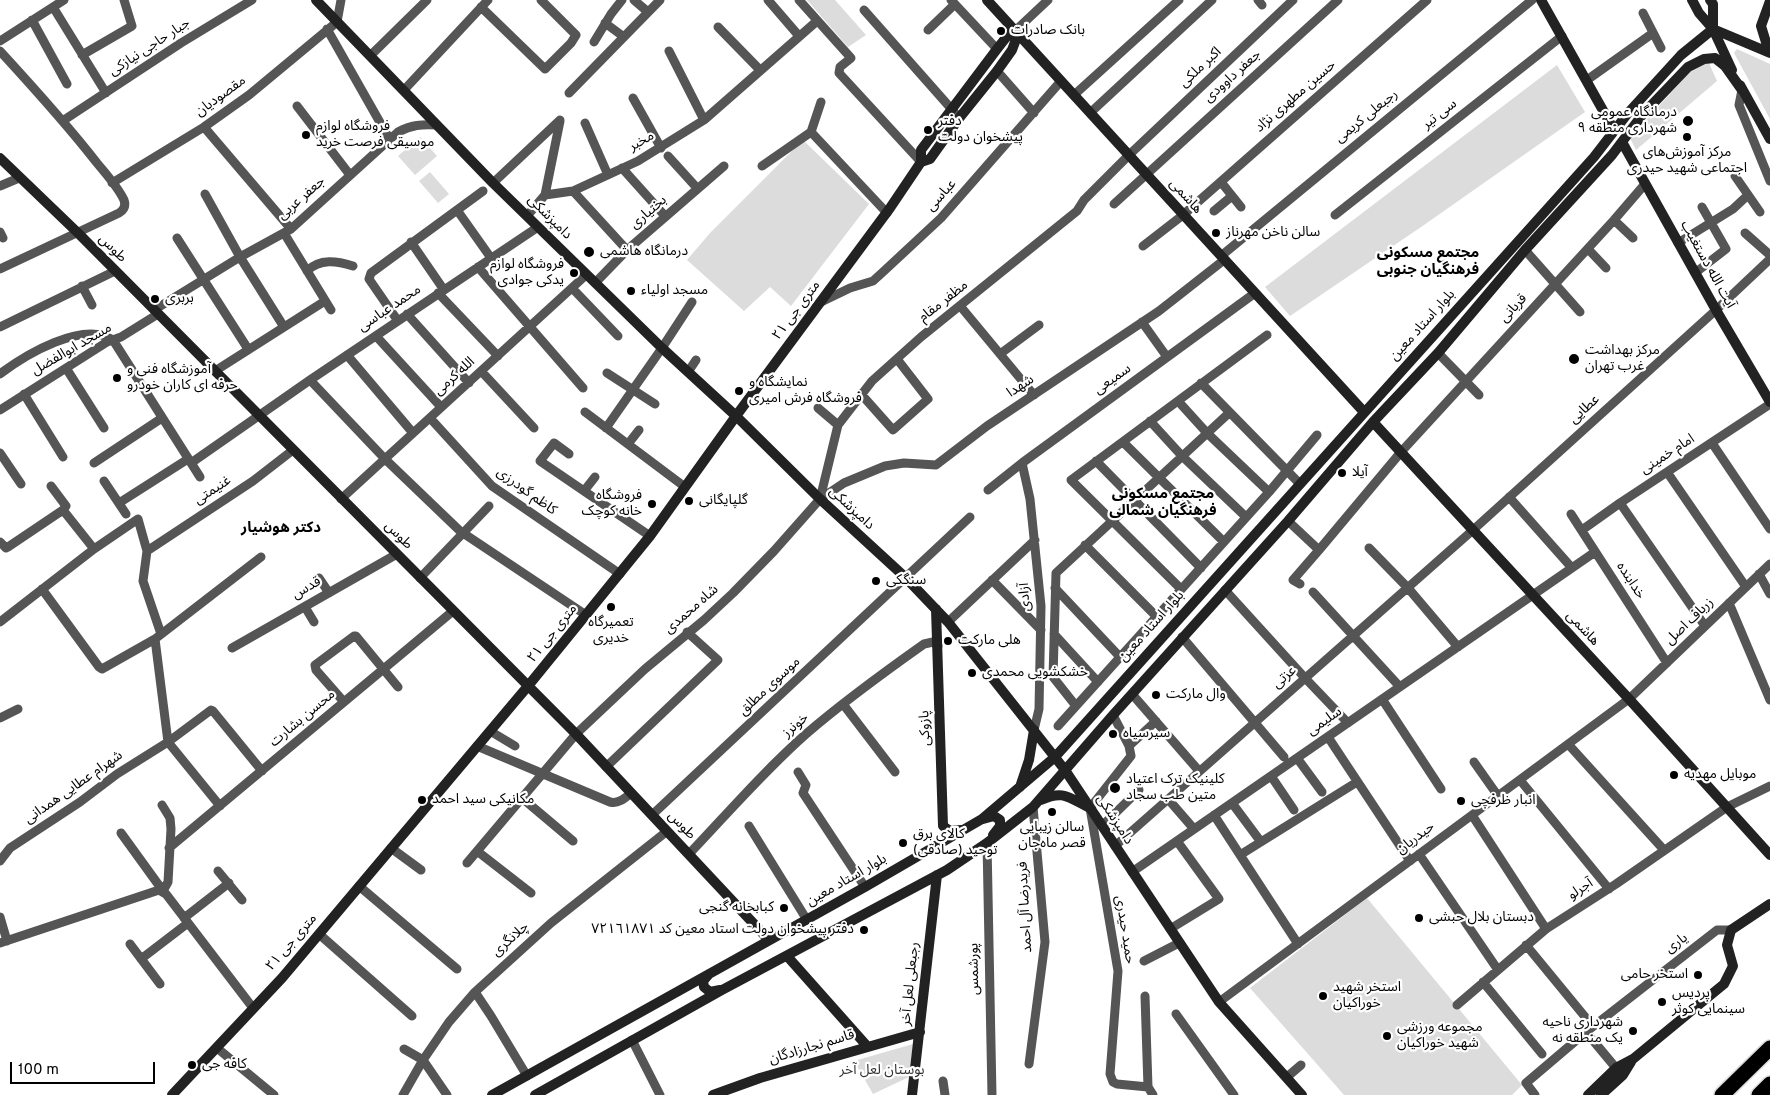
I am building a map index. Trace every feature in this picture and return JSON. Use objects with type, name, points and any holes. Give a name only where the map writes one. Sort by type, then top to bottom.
[{"type":"highway","points":[[1722,1095],[1770,1048]]},
{"type":"highway","points":[[1759,1095],[1770,1084]]},
{"type":"main road","name":"دامپزشکی","points":[[316,0],[493,183],[586,275],[736,416],[820,499],[906,578],[948,622],[1065,770],[1178,943],[1219,1002],[1302,1095]]},
{"type":"main road","name":"هاشمی","points":[[987,0],[1364,412]]},
{"type":"main road","points":[[1541,0],[1614,130]]},
{"type":"main road","points":[[1692,0],[1699,13],[1713,29],[1742,90],[1770,139]]},
{"type":"main road","points":[[1710,0],[1713,4],[1713,29]]},
{"type":"main road","points":[[1769,52],[1761,26],[1770,1]]},
{"type":"main road","points":[[1713,29],[1769,52]]},
{"type":"main road","name":"بلوار استاد معین","points":[[492,1095],[865,887],[982,819],[1019,789],[1055,757],[1594,157],[1614,130],[1681,55],[1713,29]]},
{"type":"main road","name":"۲۱ متری جی","points":[[172,1095],[282,978],[620,574],[650,536],[736,416],[887,213],[921,162],[922,150],[951,110],[1008,35],[1015,31],[1016,42],[997,71],[960,117],[930,159],[921,162]]},
{"type":"main road","name":"بلوار استاد معین","points":[[535,1095],[722,990],[937,876],[987,843],[1036,804],[1182,637],[1288,521],[1373,422],[1438,353],[1525,250],[1606,162],[1643,114],[1688,67],[1696,61],[1709,57],[1715,58],[1724,66],[1742,90]]},
{"type":"main road","name":"آیت الله دستغیب","points":[[1622,142],[1770,403]]},
{"type":"main road","name":"طوس","points":[[0,158],[576,734],[769,940]]},
{"type":"main road","name":"هاشمی","points":[[1373,422],[1629,699],[1770,856]]},
{"type":"main road","name":"پازوکی","points":[[936,609],[943,826],[950,831],[962,830]]},
{"type":"main road","points":[[1121,682],[1132,694]]},
{"type":"main road","points":[[1019,789],[1026,769],[1034,730]]},
{"type":"main road","points":[[1036,804],[1052,795],[1062,795],[1090,808]]},
{"type":"main road","points":[[982,819],[994,816],[1000,820],[999,827],[987,843]]},
{"type":"main road","name":"رجبعلی لعل آخر","points":[[912,1095],[937,876]]},
{"type":"main road","points":[[1588,1095],[1616,1068],[1633,1059],[1724,984],[1733,966],[1727,945],[1731,930],[1768,906]]},
{"type":"main road","points":[[787,956],[867,1046]]},
{"type":"main road","points":[[714,970],[704,979],[703,985],[710,992],[722,990]]},
{"type":"main road","points":[[672,996],[682,996],[686,1004],[677,1016]]},
{"type":"main road","name":"قاسم نجارزادگان","points":[[713,1095],[760,1078],[920,1032]]},
{"type":"main road","points":[[1601,1095],[1623,1075],[1633,1059]]},
{"type":"street","points":[[0,41],[64,0]]},
{"type":"street","points":[[82,55],[132,26],[124,0]]},
{"type":"street","name":"جبار حاجی نیازکی","points":[[64,120],[181,43],[252,0]]},
{"type":"street","points":[[337,22],[341,0]]},
{"type":"street","points":[[371,56],[402,31],[422,11],[427,0]]},
{"type":"street","points":[[404,90],[485,4],[545,69],[571,43],[576,35],[541,0]]},
{"type":"street","points":[[594,42],[622,0]]},
{"type":"street","points":[[634,0],[648,12]]},
{"type":"street","points":[[569,93],[660,0]]},
{"type":"street","points":[[768,0],[799,36]]},
{"type":"street","points":[[799,0],[851,58],[839,69],[839,73],[921,162]]},
{"type":"street","points":[[1015,31],[1048,0]]},
{"type":"street","points":[[1074,95],[1179,0]]},
{"type":"street","points":[[1090,113],[1212,0]]},
{"type":"street","name":"اکبر ملکی","points":[[1128,155],[1293,0]]},
{"type":"street","name":"جعفر داوودی","points":[[1114,204],[1338,0]]},
{"type":"street","name":"حسین مطهری نژاد","points":[[1143,246],[1183,215],[1427,0]]},
{"type":"street","name":"رجبعلی کریمی","points":[[1222,258],[1532,0]]},
{"type":"street","points":[[928,30],[953,2],[997,49]]},
{"type":"street","points":[[54,7],[106,93]]},
{"type":"street","points":[[864,10],[951,110],[960,117]]},
{"type":"street","points":[[1643,13],[1661,48]]},
{"type":"street","points":[[32,20],[67,84]]},
{"type":"street","name":"مخبر","points":[[545,195],[573,191],[661,148],[704,120],[817,21]]},
{"type":"street","name":"مقصودیان","points":[[112,183],[204,127],[248,95],[337,22]]},
{"type":"street","points":[[605,23],[624,37]]},
{"type":"street","points":[[718,27],[760,70]]},
{"type":"street","points":[[328,29],[390,140]]},
{"type":"street","points":[[1587,80],[1653,33]]},
{"type":"street","name":"سی تیر","points":[[1334,215],[1562,36]]},
{"type":"street","points":[[0,51],[64,120],[112,183],[124,201],[125,206],[123,211],[0,270]]},
{"type":"street","points":[[669,51],[704,120]]},
{"type":"street","points":[[997,71],[1034,113]]},
{"type":"street","name":"عباسی","points":[[821,302],[850,288],[873,281],[941,218],[1062,81]]},
{"type":"street","points":[[1742,90],[1739,105],[1770,181]]},
{"type":"street","points":[[633,98],[661,148]]},
{"type":"street","points":[[762,166],[811,132],[821,102]]},
{"type":"street","points":[[297,106],[350,175]]},
{"type":"street","points":[[493,183],[560,120],[545,195],[527,216]]},
{"type":"street","points":[[585,123],[608,175]]},
{"type":"street","name":"جعفر عربی","points":[[156,312],[204,278],[287,231],[407,127],[417,124],[437,125]]},
{"type":"street","points":[[204,127],[287,231],[307,271],[331,310]]},
{"type":"street","points":[[811,132],[887,213]]},
{"type":"street","name":"مظفر مقام","points":[[820,499],[838,425],[872,381],[921,337],[961,307],[1077,211],[1084,200],[1128,155]]},
{"type":"street","points":[[668,156],[697,188]]},
{"type":"street","name":"بختیاری","points":[[595,283],[627,250],[724,166]]},
{"type":"street","points":[[622,168],[665,216]]},
{"type":"street","points":[[1735,176],[1760,212]]},
{"type":"street","points":[[0,186],[19,178]]},
{"type":"street","points":[[1221,182],[1241,207]]},
{"type":"street","name":"قربانی","points":[[1300,584],[1293,580],[1401,452],[1588,249],[1645,184]]},
{"type":"street","points":[[398,321],[369,276],[373,270],[483,191]]},
{"type":"street","points":[[573,191],[627,250]]},
{"type":"street","points":[[205,194],[240,257],[284,327]]},
{"type":"street","points":[[1678,242],[1733,209],[1748,195]]},
{"type":"street","points":[[1214,211],[1232,196]]},
{"type":"street","points":[[1695,273],[1726,249],[1702,207]]},
{"type":"street","points":[[457,210],[491,258]]},
{"type":"street","points":[[1614,220],[1634,238]]},
{"type":"street","name":"محمد عباسی","points":[[119,503],[190,461],[538,227]]},
{"type":"street","points":[[1745,233],[1770,255]]},
{"type":"street","points":[[177,238],[248,349]]},
{"type":"street","points":[[411,242],[441,292],[498,356]]},
{"type":"street","points":[[1588,249],[1606,268]]},
{"type":"street","points":[[1525,250],[1580,312]]},
{"type":"street","name":"شهدا","points":[[820,499],[839,486],[866,472],[885,466],[904,463],[936,466],[987,426],[1142,322],[1222,258]]},
{"type":"street","name":"عطایی","points":[[1473,530],[1770,259]]},
{"type":"street","points":[[307,271],[320,262],[336,262],[353,266]]},
{"type":"street","points":[[478,267],[583,388]]},
{"type":"street","points":[[0,327],[115,271]]},
{"type":"street","name":"الله کرمی","points":[[341,498],[586,275]]},
{"type":"street","points":[[82,286],[92,305]]},
{"type":"street","points":[[572,288],[618,336]]},
{"type":"street","name":"سمیعی","points":[[988,490],[1022,463],[1255,294]]},
{"type":"street","points":[[215,371],[325,301]]},
{"type":"street","points":[[606,428],[692,302]]},
{"type":"street","points":[[961,307],[1034,395]]},
{"type":"street","name":"مسجد ابوالفضل","points":[[0,410],[107,342],[121,337],[156,312]]},
{"type":"street","points":[[407,314],[468,382]]},
{"type":"street","points":[[1142,322],[1167,358]]},
{"type":"street","points":[[1000,354],[1039,325]]},
{"type":"street","points":[[0,374],[49,345],[80,335],[98,333],[107,336],[113,340],[200,477]]},
{"type":"street","points":[[1181,589],[1071,480],[1266,335]]},
{"type":"street","points":[[376,336],[441,407]]},
{"type":"street","points":[[1438,353],[1479,395]]},
{"type":"street","points":[[347,355],[413,433]]},
{"type":"street","points":[[861,394],[893,430],[928,399],[897,359]]},
{"type":"street","points":[[688,372],[696,360]]},
{"type":"street","points":[[66,368],[104,428]]},
{"type":"street","points":[[481,372],[534,428]]},
{"type":"street","points":[[607,373],[655,404]]},
{"type":"street","points":[[310,380],[385,459],[463,533],[586,615]]},
{"type":"street","points":[[1201,383],[1300,484]]},
{"type":"street","points":[[24,394],[63,457]]},
{"type":"street","points":[[1178,401],[1207,433],[1269,492]]},
{"type":"street","name":"امام خمینی","points":[[1582,530],[1770,403]]},
{"type":"street","points":[[818,408],[838,425]]},
{"type":"street","points":[[585,412],[685,487]]},
{"type":"street","points":[[1076,706],[1053,677],[1056,573],[1229,413]]},
{"type":"street","points":[[94,463],[162,418]]},
{"type":"street","name":"کاظم گودرزی","points":[[430,418],[492,486],[620,574]]},
{"type":"street","points":[[1150,421],[1182,456],[1246,517]]},
{"type":"street","points":[[628,444],[639,430]]},
{"type":"street","points":[[1058,726],[1269,492],[1317,435]]},
{"type":"street","points":[[1123,442],[1224,542]]},
{"type":"street","points":[[569,454],[554,443],[540,462],[650,536]]},
{"type":"street","points":[[1712,443],[1770,529]]},
{"type":"street","name":"غنیمتی","points":[[147,551],[253,481],[293,450]]},
{"type":"street","points":[[0,453],[21,484]]},
{"type":"street","points":[[1096,461],[1201,568]]},
{"type":"street","name":"آزادی","points":[[1022,463],[1030,499],[1041,606],[1038,708],[1034,730]]},
{"type":"street","points":[[1667,472],[1746,587]]},
{"type":"street","points":[[584,491],[596,477]]},
{"type":"street","points":[[104,481],[126,514]]},
{"type":"street","points":[[0,542],[6,548],[8,547],[63,510],[66,506],[51,486]]},
{"type":"street","points":[[1509,497],[1572,568]]},
{"type":"street","name":"شاه محمدی","points":[[467,862],[576,734],[645,669],[733,593],[774,551],[820,499]]},
{"type":"street","points":[[1620,503],[1705,626]]},
{"type":"street","points":[[420,578],[489,506]]},
{"type":"street","points":[[63,510],[94,549]]},
{"type":"street","name":"خدابنده","points":[[1571,514],[1667,663]]},
{"type":"street","name":"موسوی مطلق","points":[[652,815],[970,517]]},
{"type":"street","points":[[0,622],[94,549],[138,519],[147,551],[143,581],[158,636],[168,742],[220,806]]},
{"type":"street","points":[[1288,521],[1319,550]]},
{"type":"street","name":"عزتی","points":[[1115,846],[1473,530]]},
{"type":"street","points":[[948,622],[1035,540]]},
{"type":"street","points":[[1086,545],[1156,616]]},
{"type":"street","points":[[1369,548],[1408,588],[1458,647]]},
{"type":"street","name":"سلیمی","points":[[1132,872],[1595,552]]},
{"type":"street","name":"قدس","points":[[232,648],[397,554]]},
{"type":"street","points":[[42,590],[100,669],[158,636],[261,557]]},
{"type":"street","name":"زرباف اصل","points":[[1629,699],[1770,564]]},
{"type":"street","points":[[1759,574],[1770,594]]},
{"type":"street","points":[[320,578],[329,593]]},
{"type":"street","points":[[992,580],[1041,630]]},
{"type":"street","points":[[1055,588],[1120,657]]},
{"type":"street","points":[[1225,590],[1348,723]]},
{"type":"street","points":[[1313,592],[1400,687]]},
{"type":"street","points":[[1729,603],[1770,700]]},
{"type":"street","points":[[305,606],[314,622]]},
{"type":"street","name":"محسن بشارت","points":[[169,848],[454,611]]},
{"type":"street","points":[[606,767],[718,660],[687,632]]},
{"type":"street","points":[[1054,634],[1098,682]]},
{"type":"street","points":[[344,702],[316,670],[315,665],[354,636],[356,636],[398,687]]},
{"type":"street","points":[[1182,637],[1284,757]]},
{"type":"street","name":"خونرز","points":[[689,854],[750,789],[797,743],[843,704],[924,644],[933,642],[938,646]]},
{"type":"street","points":[[1132,694],[1199,771]]},
{"type":"street","points":[[1382,699],[1441,789]]},
{"type":"street","name":"حیدریان","points":[[1219,1002],[1629,699]]},
{"type":"street","points":[[843,704],[894,772]]},
{"type":"street","points":[[0,718],[18,709]]},
{"type":"street","name":"شهرام عطایی همدانی","points":[[0,861],[10,848],[80,802],[117,774],[168,742],[211,710],[262,771]]},
{"type":"street","points":[[1090,808],[1131,756],[1129,746],[1113,715]]},
{"type":"street","points":[[1129,746],[1156,721]]},
{"type":"street","points":[[490,731],[515,746]]},
{"type":"street","points":[[1328,736],[1410,861]]},
{"type":"street","points":[[1568,744],[1664,850]]},
{"type":"street","points":[[477,746],[615,803],[631,793]]},
{"type":"street","points":[[1297,758],[1322,792]]},
{"type":"street","points":[[1474,762],[1498,796]]},
{"type":"street","points":[[798,772],[806,785],[802,793],[865,887]]},
{"type":"street","points":[[1271,776],[1294,810]]},
{"type":"street","points":[[1520,780],[1609,889]]},
{"type":"street","points":[[1240,855],[1357,782]]},
{"type":"street","name":"آجرلو","points":[[1457,1005],[1546,929],[1609,889],[1727,807],[1770,786]]},
{"type":"street","points":[[1102,826],[1139,790]]},
{"type":"street","points":[[522,798],[574,841]]},
{"type":"street","points":[[1168,799],[1194,829]]},
{"type":"street","points":[[1232,803],[1261,842]]},
{"type":"street","name":"فریدرضا آل احمد","points":[[1029,1064],[1045,942],[1036,804]]},
{"type":"street","points":[[0,917],[4,942],[159,891],[168,882],[170,818],[162,805]]},
{"type":"street","name":"حمید حیدری","points":[[1090,808],[1118,971],[1110,1074],[1113,1082],[1117,1084],[1150,1091]]},
{"type":"street","points":[[1214,815],[1298,944]]},
{"type":"street","points":[[1472,815],[1546,929]]},
{"type":"street","points":[[749,826],[807,920]]},
{"type":"street","name":"چلانگری","points":[[403,1095],[423,1060],[455,1014],[475,992],[551,923],[666,832]]},
{"type":"street","points":[[121,834],[159,891],[186,920],[253,1008]]},
{"type":"street","points":[[1170,929],[1219,899],[1177,841]]},
{"type":"street","name":"پورشمس","points":[[987,843],[992,1095]]},
{"type":"street","points":[[391,848],[421,870]]},
{"type":"street","points":[[477,851],[531,893]]},
{"type":"street","points":[[1419,854],[1498,970]]},
{"type":"street","points":[[218,871],[242,900]]},
{"type":"street","points":[[141,959],[229,883]]},
{"type":"street","points":[[359,886],[457,969]]},
{"type":"street","name":"یاری","points":[[1535,1095],[1526,1083],[1586,1032],[1717,930],[1731,930]]},
{"type":"street","points":[[318,934],[412,1016]]},
{"type":"street","points":[[1144,961],[1178,943]]},
{"type":"street","points":[[130,944],[160,984]]},
{"type":"street","points":[[1526,945],[1586,1018]]},
{"type":"street","points":[[1483,982],[1542,1054]]},
{"type":"street","points":[[475,992],[526,1076]]},
{"type":"street","points":[[1145,996],[1150,1091]]},
{"type":"street","points":[[1176,1014],[1234,1095]]},
{"type":"street","points":[[1586,1032],[1616,1068]]},
{"type":"street","points":[[632,1040],[660,1095]]},
{"type":"street","points":[[217,1048],[274,1095]]},
{"type":"street","points":[[404,1049],[423,1060],[447,1095]]},
{"type":"street","points":[[1287,1077],[1301,1065]]},
{"type":"street","points":[[943,1081],[945,1095]]},
{"type":"green space","points":[[807,0],[835,0],[866,35],[848,47]]},
{"type":"green space","points":[[1737,49],[1770,64],[1770,119],[1734,53]]},
{"type":"green space","points":[[1709,63],[1717,81],[1636,150],[1630,138],[1697,64]]},
{"type":"green space","points":[[1557,65],[1585,112],[1290,316],[1265,287]]},
{"type":"green space","points":[[420,137],[437,156],[415,175],[398,156]]},
{"type":"green space","points":[[803,140],[869,204],[791,306],[770,287],[744,311],[687,260],[710,233]]},
{"type":"green space","points":[[430,172],[449,194],[438,203],[419,181]]},
{"type":"green space","name":"مجموعه ورزشی شهید خوراکیان","points":[[1367,898],[1522,1085],[1512,1095],[1344,1095],[1250,988]]},
{"type":"green space","name":"بوستان لعل آخر","points":[[913,1044],[909,1077],[873,1094],[854,1061]]},
{"type":"place","name":"بانک صادرات","points":[[1001,31]]},
{"type":"place","name":"درمانگاه عمومی شهرداری منطقه ۹","points":[[1688,121]]},
{"type":"place","name":"دفتر پیشخوان دولت","points":[[928,130]]},
{"type":"place","name":"فروشگاه لوازم موسیقی فرصت خرید","points":[[306,135]]},
{"type":"place","name":"مرکز آموزش‌های اجتماعی شهید حیدری","points":[[1687,137]]},
{"type":"place","name":"سالن ناخن مهرناز","points":[[1216,233]]},
{"type":"place","name":"درمانگاه هاشمی","points":[[589,252]]},
{"type":"place","name":"فروشگاه لوازم یدکی جوادی","points":[[574,273]]},
{"type":"place","name":"مسجد اولیاء","points":[[631,291]]},
{"type":"place","name":"بربری","points":[[155,299]]},
{"type":"place","name":"مرکز بهداشت غرب تهران","points":[[1574,359]]},
{"type":"place","name":"آموزشگاه فنی و حرفه ای کاران خودرو","points":[[117,378]]},
{"type":"place","name":"نمایشگاه و فروشگاه فرش امیری","points":[[739,391]]},
{"type":"place","name":"آیلا","points":[[1342,473]]},
{"type":"place","name":"گلپایگانی","points":[[689,501]]},
{"type":"place","name":"فروشگاه خانه کوچک","points":[[652,504]]},
{"type":"place","name":"سنگکی","points":[[876,581]]},
{"type":"place","name":"تعمیرگاه خدیری","points":[[611,607]]},
{"type":"place","name":"هلی مارکت","points":[[948,641]]},
{"type":"place","name":"خشکشویی محمدی","points":[[972,673]]},
{"type":"place","name":"وال مارکت","points":[[1156,695]]},
{"type":"place","name":"سیرسیاه","points":[[1113,734]]},
{"type":"place","name":"موبایل مهدیه","points":[[1674,775]]},
{"type":"place","name":"کلینیک ترک اعتیاد متین طب سجاد","points":[[1115,788]]},
{"type":"place","name":"مکانیکی سید احمد","points":[[422,800]]},
{"type":"place","name":"انبار ظرفچی","points":[[1461,801]]},
{"type":"place","name":"سالن زیبایی قصر ماه‌جان","points":[[1052,812]]},
{"type":"place","name":"کالای برق توحید (صادقی)","points":[[903,843]]},
{"type":"place","name":"کبابخانه گنجی","points":[[784,908]]},
{"type":"place","name":"دبستان بلال حبشی","points":[[1419,918]]},
{"type":"place","name":"دفتر پيشخوان دولت استاد معين كد ٧٢١٦١٨٧١","points":[[864,930]]},
{"type":"place","name":"استخر حامی","points":[[1698,975]]},
{"type":"place","name":"استخر شهید خوراکیان","points":[[1323,996]]},
{"type":"place","name":"پردیس سینمایی کوثر","points":[[1662,1002]]},
{"type":"place","name":"شهرداری ناحیه یک منطقه نه","points":[[1633,1031]]},
{"type":"place","name":"مجموعه ورزشی شهید خوراکیان","points":[[1387,1036]]},
{"type":"place","name":"کافه جی","points":[[192,1065]]},
{"type":"district","name":"مجتمع مسکونی فرهنگیان جنوبی","points":[[1428,262]]},
{"type":"district","name":"مجتمع مسکونی فرهنگیان شمالی","points":[[1163,504]]},
{"type":"district","name":"دکتر هوشیار","points":[[281,529]]}]
